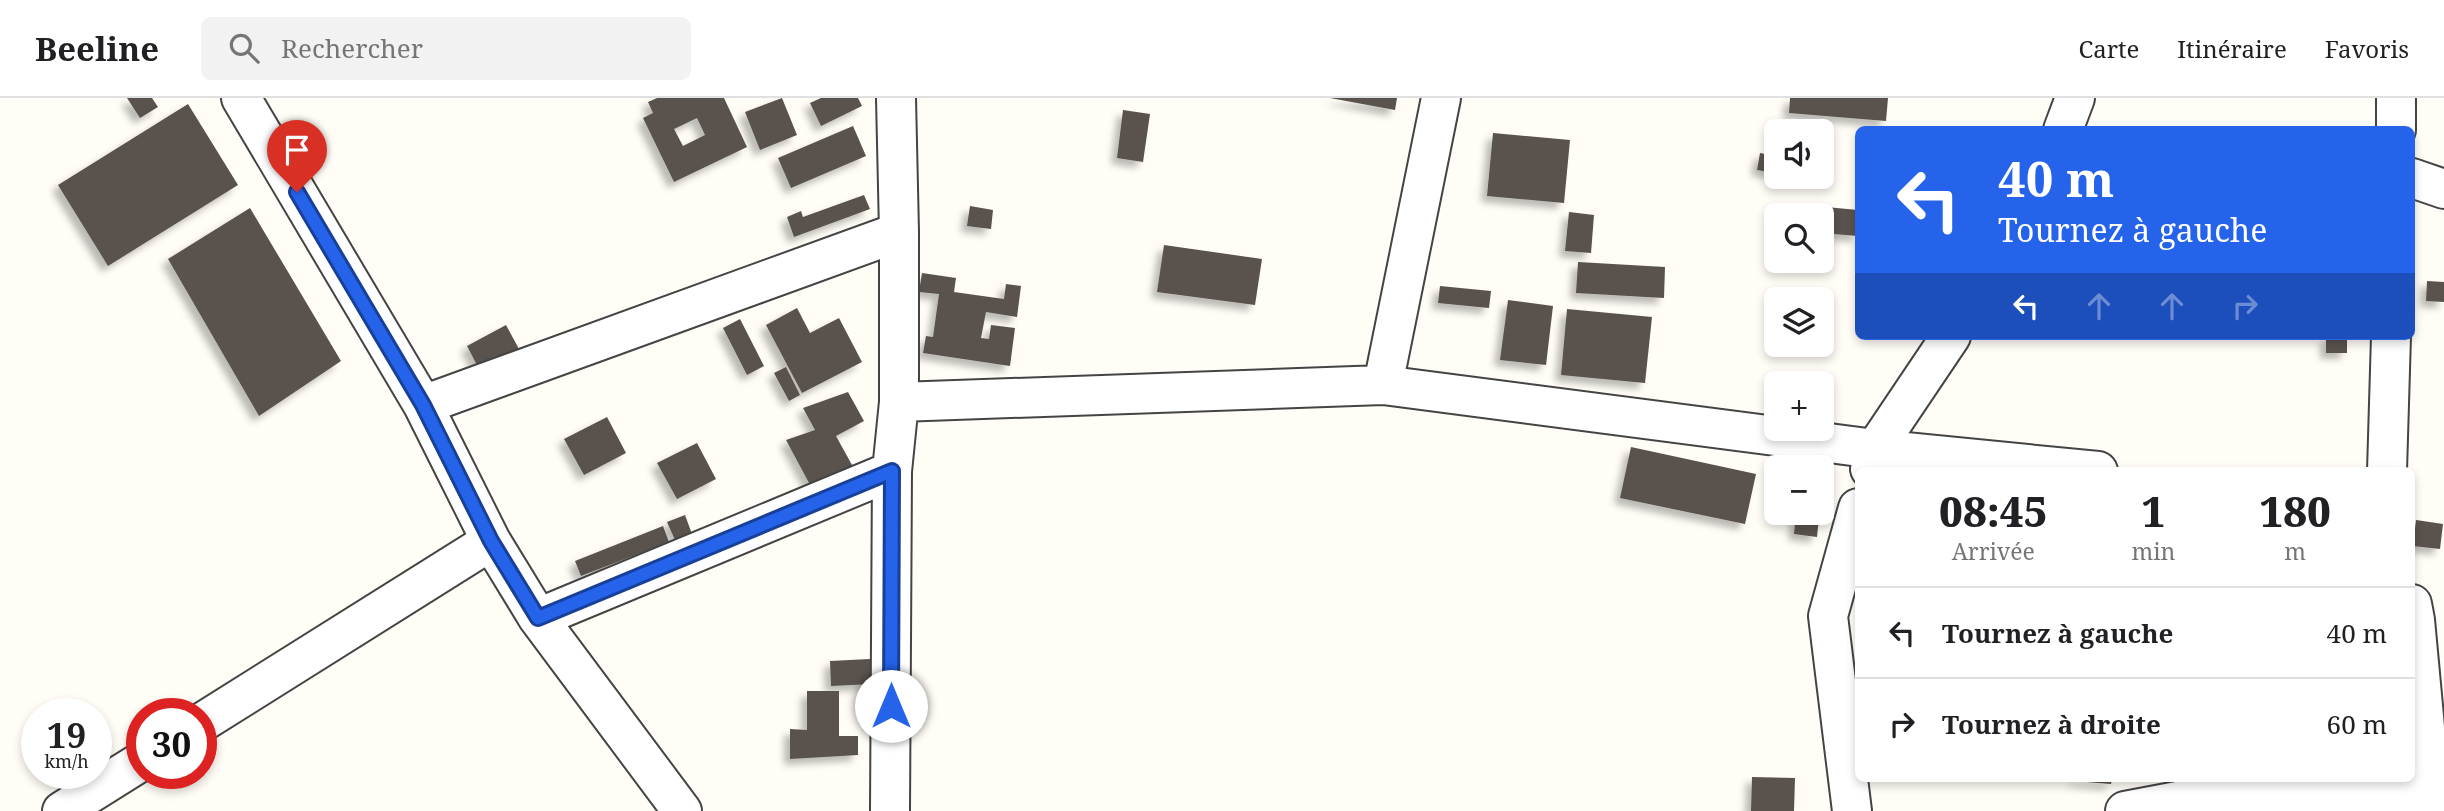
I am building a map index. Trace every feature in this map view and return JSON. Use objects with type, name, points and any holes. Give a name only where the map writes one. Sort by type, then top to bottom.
[{"type":"street","points":[[241,98],[423,405],[491,541],[538,618],[682,811]]},
{"type":"street","points":[[890,811],[892,471],[899,402],[900,232],[896,98]]},
{"type":"street","points":[[1384,385],[1441,98]]},
{"type":"street","points":[[2064,126],[2075,98]]},
{"type":"street","points":[[2396,98],[2396,126]]},
{"type":"street","points":[[2415,179],[2444,189]]},
{"type":"street","points":[[423,405],[900,232]]},
{"type":"street","points":[[1872,460],[1948,340]]},
{"type":"street","points":[[2388,467],[2391,340]]},
{"type":"street","points":[[899,402],[1384,385],[1872,460],[2016,467]]},
{"type":"street","points":[[538,618],[892,471]]},
{"type":"street","points":[[1852,811],[1828,616],[1855,519]]},
{"type":"street","points":[[217,713],[491,541]]},
{"type":"street","points":[[2125,811],[2199,796],[2438,793],[2424,617]]},
{"type":"street","points":[[62,811],[126,771]]},
{"type":"building","points":[[127,98],[152,98],[158,107],[140,118]]},
{"type":"building","points":[[657,98],[724,98],[747,147],[674,182],[643,118],[653,113],[648,102]],"holes":[[[697,118],[705,135],[683,146],[674,129]]]},
{"type":"building","points":[[782,98],[797,135],[760,150],[745,112]]},
{"type":"building","points":[[821,98],[858,98],[862,106],[821,126],[810,103]]},
{"type":"building","points":[[1330,98],[1397,98],[1395,110]]},
{"type":"building","points":[[1790,98],[1888,98],[1886,121],[1789,113]]},
{"type":"building","points":[[188,104],[238,185],[108,266],[58,185]]},
{"type":"building","points":[[1123,110],[1150,114],[1143,162],[1117,158]]},
{"type":"building","points":[[853,126],[866,156],[791,188],[778,158]]},
{"type":"building","points":[[1493,133],[1570,140],[1564,203],[1487,196]]},
{"type":"building","points":[[1760,153],[1764,154],[1764,171],[1757,170]]},
{"type":"building","points":[[864,195],[870,209],[794,237],[787,217],[801,211],[803,217]]},
{"type":"building","points":[[970,206],[993,210],[991,229],[967,226]]},
{"type":"building","points":[[250,208],[341,361],[259,416],[168,259]]},
{"type":"building","points":[[1834,208],[1855,210],[1855,236],[1834,234]]},
{"type":"building","points":[[1569,212],[1594,215],[1591,253],[1565,251]]},
{"type":"building","points":[[1164,245],[1262,259],[1255,305],[1157,292]]},
{"type":"building","points":[[1578,262],[1665,267],[1664,298],[1576,293]]},
{"type":"building","points":[[922,273],[956,278],[954,292],[1004,299],[1006,284],[1021,286],[1017,317],[986,312],[981,338],[989,339],[991,325],[1015,328],[1010,366],[923,353],[926,336],[933,337],[939,294],[919,292]]},
{"type":"building","points":[[2427,281],[2444,282],[2444,302],[2426,301]]},
{"type":"building","points":[[1440,286],[1491,291],[1489,308],[1438,303]]},
{"type":"building","points":[[1508,300],[1553,306],[1546,365],[1500,360]]},
{"type":"building","points":[[797,308],[810,333],[839,318],[862,362],[802,393],[766,325]]},
{"type":"building","points":[[1567,309],[1652,317],[1645,383],[1561,375]]},
{"type":"building","points":[[740,319],[764,366],[747,375],[723,328]]},
{"type":"building","points":[[506,325],[519,349],[479,369],[467,346]]},
{"type":"building","points":[[2326,340],[2347,340],[2347,353],[2326,353]]},
{"type":"building","points":[[786,367],[800,395],[789,401],[774,373]]},
{"type":"building","points":[[848,392],[864,421],[836,436],[857,474],[816,496],[786,440],[815,430],[803,408]]},
{"type":"building","points":[[607,417],[626,453],[584,475],[564,439]]},
{"type":"building","points":[[697,443],[716,479],[677,499],[657,463]]},
{"type":"building","points":[[1631,447],[1756,474],[1745,524],[1620,498]]},
{"type":"building","points":[[685,515],[692,534],[675,540],[667,522]]},
{"type":"building","points":[[2416,520],[2443,524],[2440,549],[2415,546]]},
{"type":"building","points":[[1795,525],[1818,525],[1817,537],[1794,534]]},
{"type":"building","points":[[663,526],[669,542],[581,576],[575,561]]},
{"type":"building","points":[[870,659],[872,684],[831,686],[830,661]]},
{"type":"building","points":[[807,691],[839,691],[839,736],[858,736],[858,755],[790,759],[790,729],[807,730]]},
{"type":"building","points":[[1752,777],[1795,778],[1794,811],[1751,811]]},
{"type":"route","points":[[297,192],[423,405],[491,541],[538,618],[892,471],[891,706]]}]
